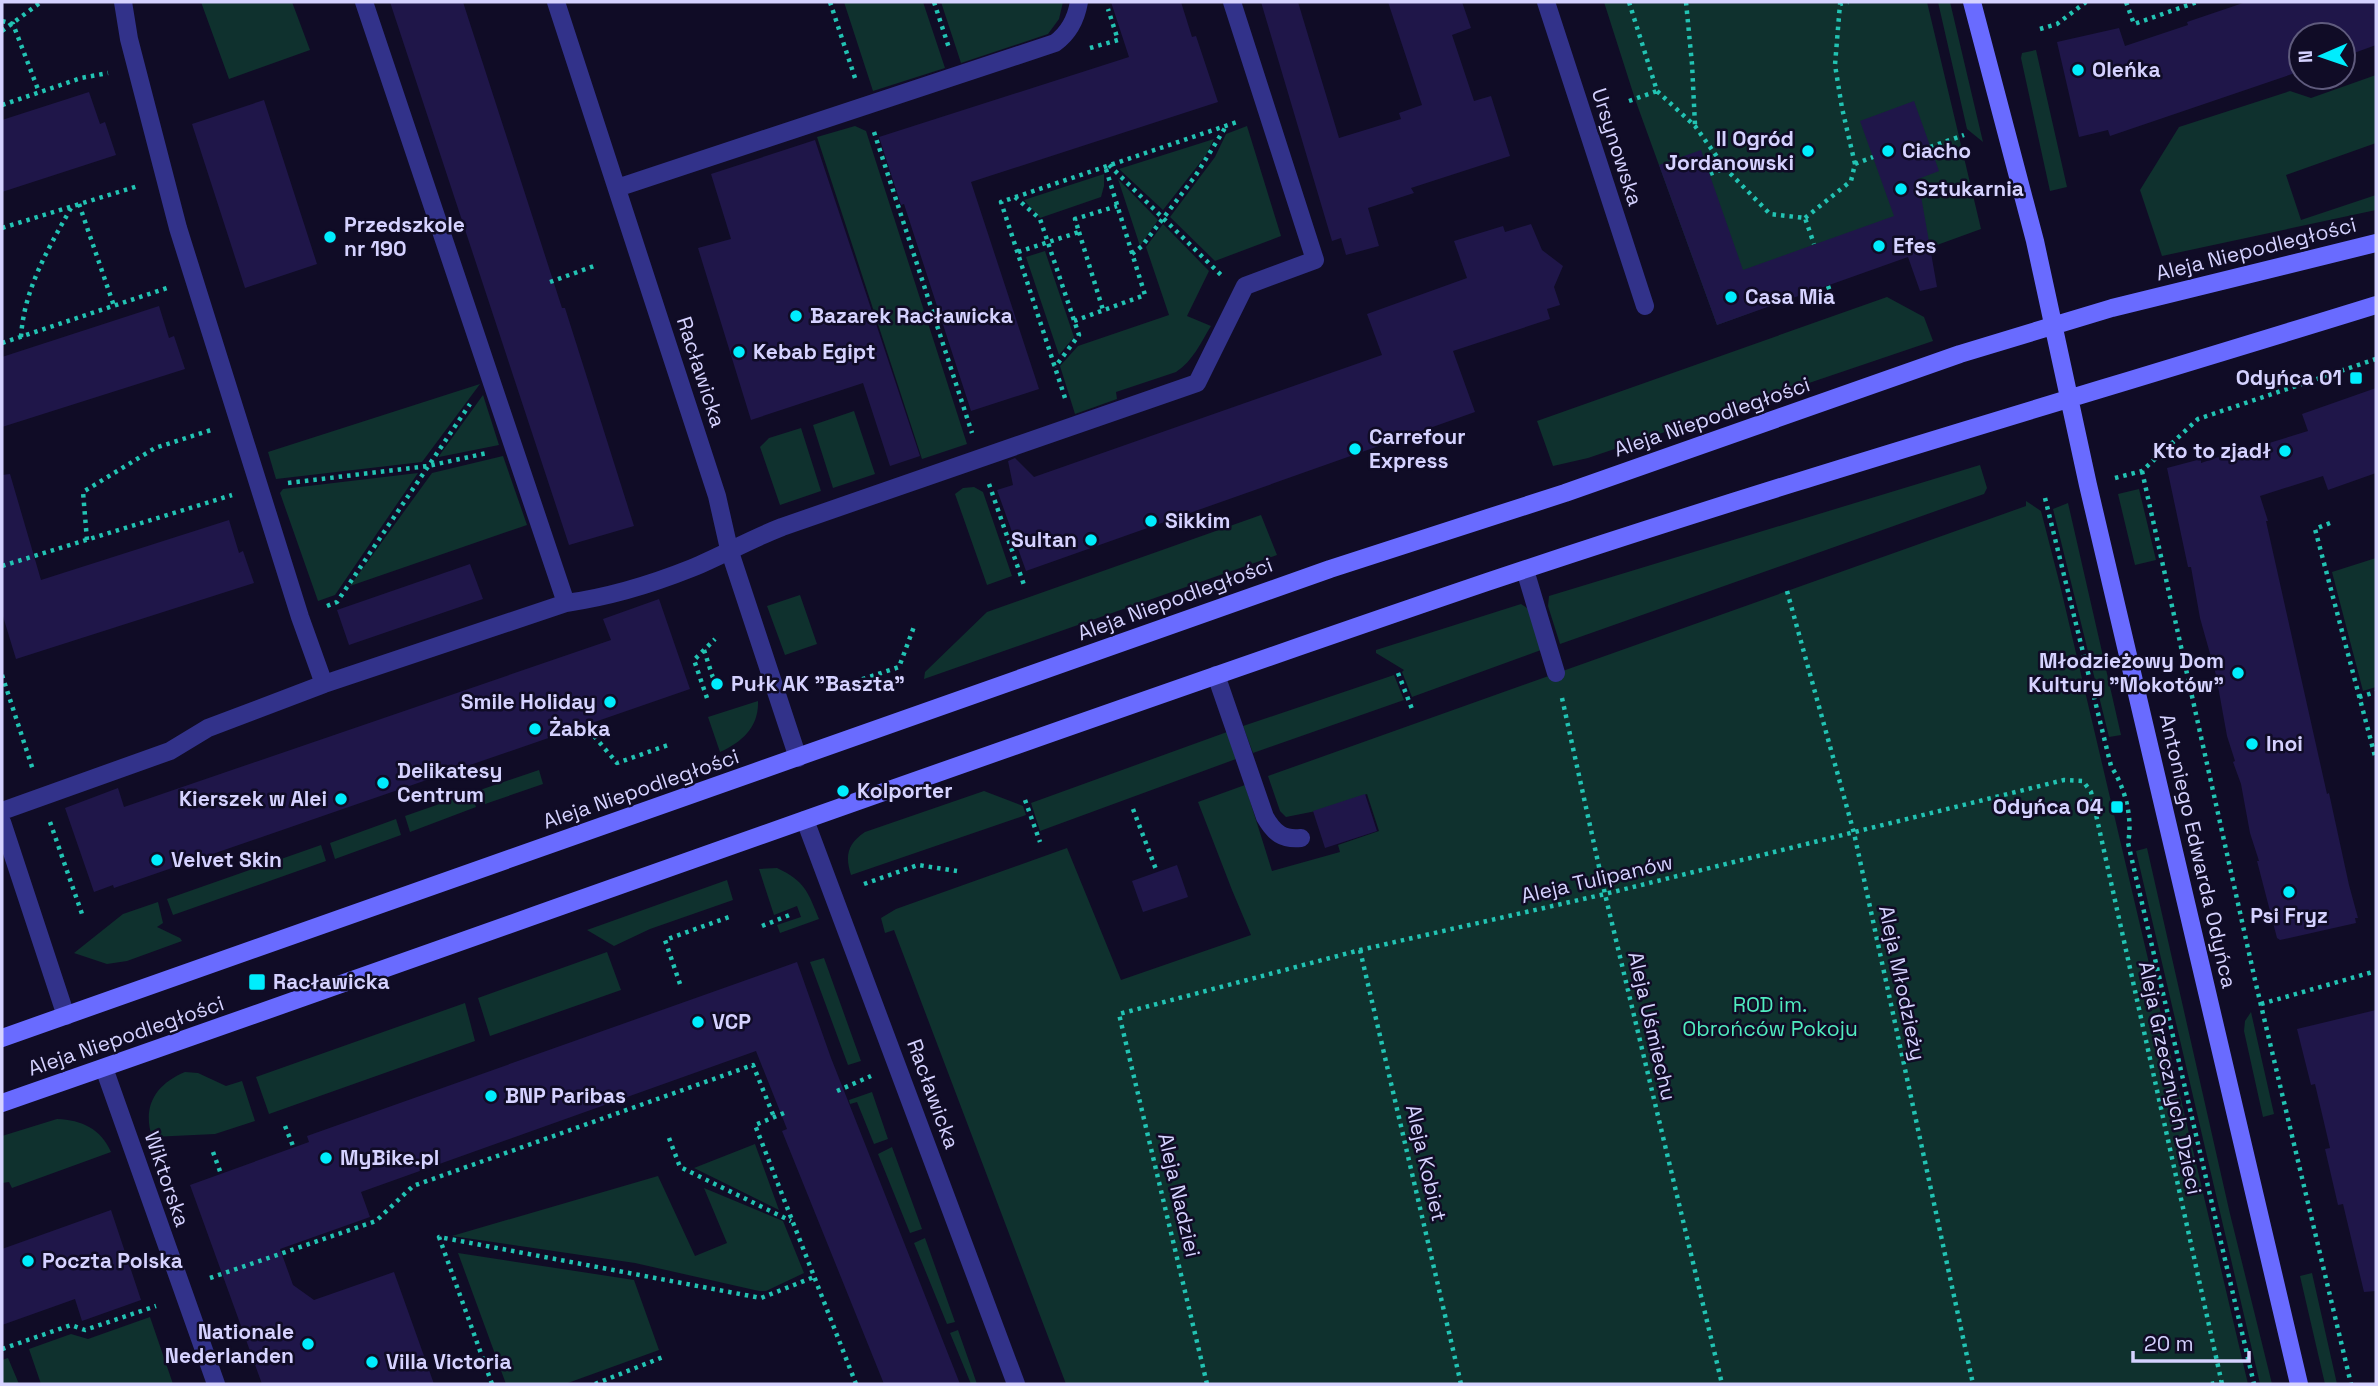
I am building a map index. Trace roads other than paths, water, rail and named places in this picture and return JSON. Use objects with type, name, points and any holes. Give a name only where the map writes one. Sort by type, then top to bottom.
[{"type":"main road","name":"Antoniego Edwarda Odyńca","points":[[1972,2],[2032,230],[2068,398],[2299,1384]]},
{"type":"main road","name":"Aleja Niepodległości","points":[[2,1038],[1330,569],[1565,493],[2052,324],[2158,295],[2376,243]]},
{"type":"main road","name":"Aleja Niepodległości","points":[[2,1103],[1216,675],[1525,570],[1942,436],[2376,305]]},
{"type":"street","points":[[123,2],[178,228],[300,617],[324,684]]},
{"type":"street","points":[[364,2],[566,603]]},
{"type":"street","name":"Racławicka","points":[[556,2],[717,496],[729,550],[798,758]]},
{"type":"street","points":[[617,188],[1055,43],[1069,30],[1079,2]]},
{"type":"street","points":[[2,811],[170,751],[208,728],[324,684],[566,603],[604,598],[692,568],[782,527],[1197,383],[1245,286],[1315,260],[1232,2]]},
{"type":"street","name":"Ursynowska","points":[[1546,2],[1645,306]]},
{"type":"street","points":[[1525,570],[1556,673]]},
{"type":"street","points":[[1216,675],[1265,817],[1273,831],[1283,837],[1301,838]]},
{"type":"street","name":"Racławicka","points":[[805,820],[1016,1384]]},
{"type":"street","points":[[2,822],[66,1016]]},
{"type":"street","name":"Wiktorska","points":[[104,1068],[216,1384]]},
{"type":"place","name":"Oleńka","points":[[2078,70]]},
{"type":"place","name":"II Ogród Jordanowski","points":[[1808,151]]},
{"type":"place","name":"Ciacho","points":[[1888,151]]},
{"type":"place","name":"Sztukarnia","points":[[1901,189]]},
{"type":"place","name":"Przedszkole nr 190","points":[[330,237]]},
{"type":"place","name":"Efes","points":[[1879,246]]},
{"type":"place","name":"Casa Mia","points":[[1731,297]]},
{"type":"place","name":"Bazarek Racławicka","points":[[796,316]]},
{"type":"place","name":"Kebab Egipt","points":[[739,352]]},
{"type":"place","name":"Odyńca 01","points":[[2356,378]]},
{"type":"place","name":"Carrefour Express","points":[[1355,449]]},
{"type":"place","name":"Kto to zjadł","points":[[2285,451]]},
{"type":"place","name":"Sikkim","points":[[1151,521]]},
{"type":"place","name":"Sultan","points":[[1091,540]]},
{"type":"place","name":"Młodzieżowy Dom Kultury \"Mokotów\"","points":[[2238,673]]},
{"type":"place","name":"Pułk AK \"Baszta\"","points":[[717,684]]},
{"type":"place","name":"Smile Holiday","points":[[610,702]]},
{"type":"place","name":"Żabka","points":[[535,729]]},
{"type":"place","name":"Inoi","points":[[2252,744]]},
{"type":"place","name":"Delikatesy Centrum","points":[[383,783]]},
{"type":"place","name":"Kolporter","points":[[843,791]]},
{"type":"place","name":"Kierszek w Alei","points":[[341,799]]},
{"type":"place","name":"Odyńca 04","points":[[2117,807]]},
{"type":"place","name":"Velvet Skin","points":[[157,860]]},
{"type":"place","name":"Psi Fryz","points":[[2289,892]]},
{"type":"place","name":"Racławicka","points":[[257,982]]},
{"type":"place","name":"VCP","points":[[698,1022]]},
{"type":"place","name":"BNP Paribas","points":[[491,1096]]},
{"type":"place","name":"MyBike.pl","points":[[326,1158]]},
{"type":"place","name":"Poczta Polska","points":[[28,1261]]},
{"type":"place","name":"Nationale Nederlanden","points":[[308,1344]]},
{"type":"place","name":"Villa Victoria","points":[[372,1362]]},
{"type":"park label","name":"ROD im. Obrońców Pokoju","points":[[1770,1017]]}]
